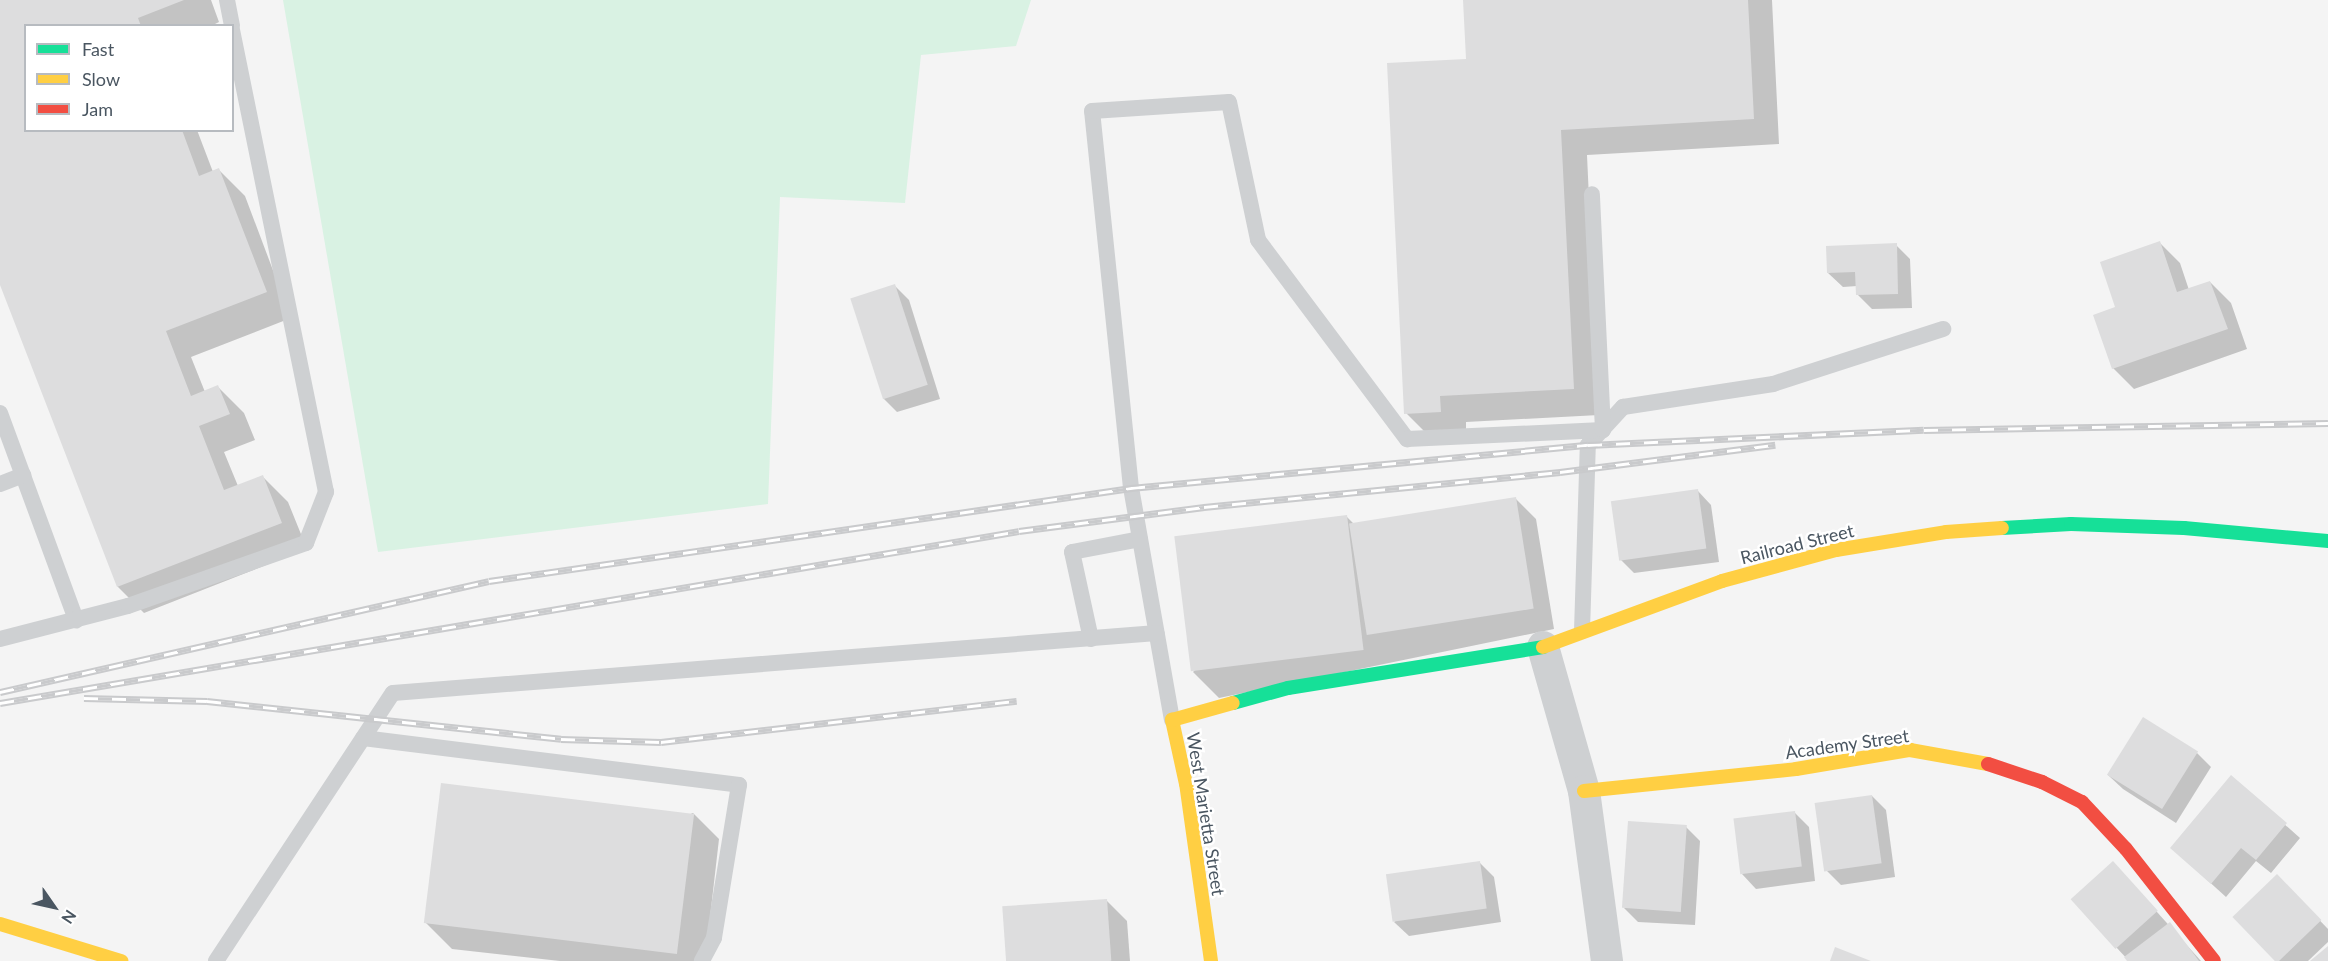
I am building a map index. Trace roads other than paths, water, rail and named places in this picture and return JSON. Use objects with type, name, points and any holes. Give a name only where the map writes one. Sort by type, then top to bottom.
[{"type":"street","name":"Railroad Street","points":[[1288,688],[1543,647],[1722,581],[1836,550],[1946,532],[2071,524],[2184,528],[2328,541]]},
{"type":"street","points":[[1543,647],[1584,791],[1607,961]]},
{"type":"street","name":"West Marietta Street","points":[[1211,961],[1186,784],[1172,720],[1288,688]]},
{"type":"street","name":"Academy Street","points":[[1584,791],[1796,769],[1910,750],[1982,762],[2042,782],[2082,802],[2126,849],[2214,961]]},
{"type":"street","points":[[0,924],[121,961]]},
{"type":"lane","points":[[226,0],[231,24]]},
{"type":"lane","points":[[0,639],[128,606],[306,543],[326,492],[234,38]]},
{"type":"lane","points":[[1172,720],[1131,488],[1092,111],[1229,102],[1258,240],[1407,439],[1603,430]]},
{"type":"lane","points":[[1592,194],[1603,430]]},
{"type":"lane","points":[[1582,631],[1588,445],[1623,408],[1773,384],[1943,329]]},
{"type":"lane","points":[[0,413],[76,620]]},
{"type":"lane","points":[[0,484],[23,475]]},
{"type":"lane","points":[[1091,639],[1072,552],[1140,539]]},
{"type":"lane","points":[[216,961],[393,693],[1157,633]]},
{"type":"lane","points":[[363,738],[739,785],[714,938],[702,961]]},
{"type":"railway","points":[[0,692],[489,581],[1131,488],[1588,445],[1924,430],[2328,423]]},
{"type":"railway","points":[[0,703],[1019,531],[1204,507],[1560,472],[1775,445]]},
{"type":"railway","points":[[84,698],[207,701],[561,739],[661,742],[1017,701]]}]
